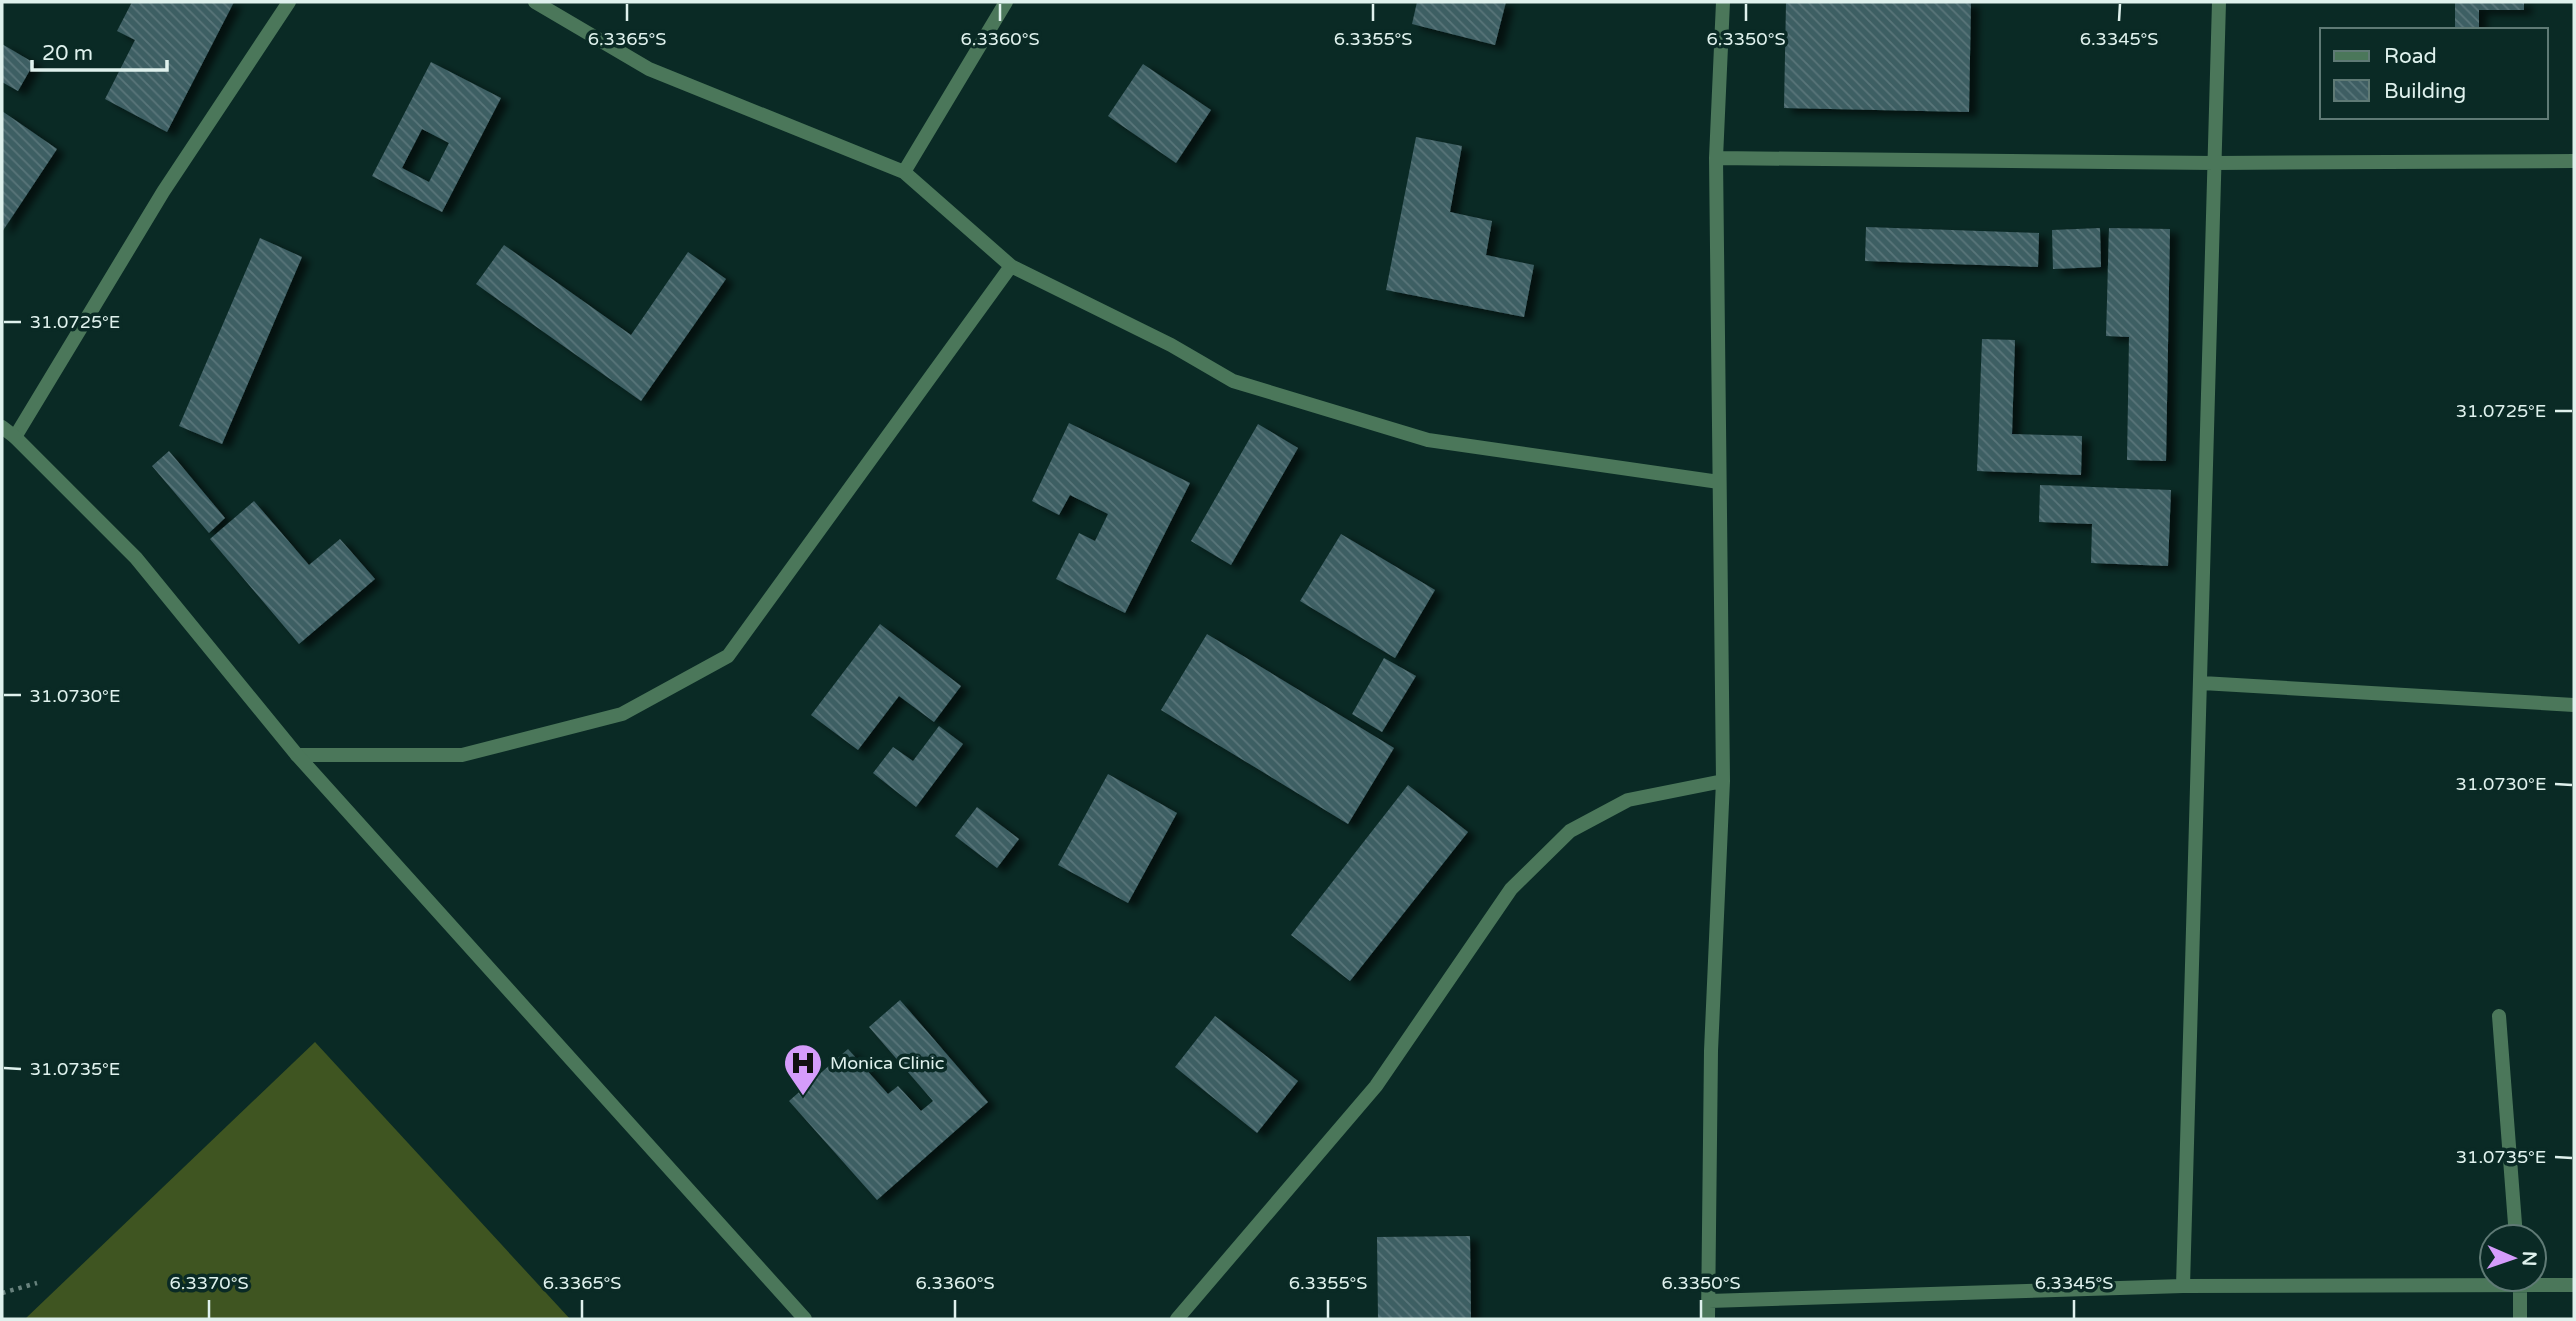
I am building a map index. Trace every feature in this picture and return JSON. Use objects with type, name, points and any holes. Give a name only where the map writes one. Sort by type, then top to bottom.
[{"type":"street","points":[[15,437],[163,192],[289,2]]},
{"type":"street","points":[[535,2],[649,69],[904,172],[1011,267],[1171,345],[1233,381],[1428,440],[1719,482]]},
{"type":"street","points":[[904,172],[1006,2]]},
{"type":"street","points":[[1708,1319],[1711,1051],[1723,781],[1716,158],[1723,2]]},
{"type":"street","points":[[2183,1286],[2220,2]]},
{"type":"street","points":[[1716,158],[2215,163],[2574,161]]},
{"type":"street","points":[[297,755],[462,755],[622,714],[728,656],[1011,267]]},
{"type":"street","points":[[2,427],[136,558],[297,755],[805,1319]]},
{"type":"street","points":[[2202,683],[2574,705]]},
{"type":"street","points":[[1177,1319],[1376,1086],[1511,889],[1570,831],[1628,800],[1723,781]]},
{"type":"street","points":[[2499,1016],[2515,1223]]},
{"type":"street","points":[[1709,1301],[2183,1286],[2478,1283]]},
{"type":"street","points":[[2548,1284],[2574,1285]]},
{"type":"street","points":[[2520,1293],[2520,1319]]},
{"type":"path","points":[[2,1293],[37,1283]]},
{"type":"green space","points":[[315,1042],[570,1319],[25,1319]]},
{"type":"building","points":[[132,2],[234,2],[167,132],[105,99],[135,40],[117,31]]},
{"type":"building","points":[[1417,2],[1506,2],[1495,45],[1412,24]]},
{"type":"building","points":[[1786,2],[1971,2],[1969,112],[1784,108]]},
{"type":"building","points":[[2455,2],[2524,2],[2524,10],[2479,10],[2479,28],[2455,28]]},
{"type":"building","points":[[2,44],[34,63],[18,91],[2,82]]},
{"type":"building","points":[[431,62],[501,98],[442,212],[372,176]],"holes":[[[422,129],[449,143],[429,182],[402,168]]]},
{"type":"building","points":[[1143,64],[1211,110],[1176,163],[1108,116]]},
{"type":"building","points":[[2,111],[57,149],[2,232]]},
{"type":"building","points":[[1416,137],[1462,146],[1450,212],[1492,221],[1486,255],[1534,265],[1524,317],[1386,290]]},
{"type":"building","points":[[1866,227],[2039,233],[2038,267],[1865,261]]},
{"type":"building","points":[[2100,228],[2101,267],[2053,269],[2052,230]]},
{"type":"building","points":[[2109,228],[2170,229],[2166,461],[2127,460],[2129,337],[2106,336]]},
{"type":"building","points":[[260,238],[302,257],[222,444],[179,426]]},
{"type":"building","points":[[504,245],[631,335],[688,252],[726,279],[641,401],[476,284]]},
{"type":"building","points":[[1982,339],[2015,340],[2012,434],[2082,436],[2081,475],[1977,471]]},
{"type":"building","points":[[1069,423],[1190,483],[1125,613],[1056,579],[1079,533],[1095,541],[1108,514],[1070,495],[1059,515],[1032,501]]},
{"type":"building","points":[[1258,424],[1298,448],[1231,565],[1191,541]]},
{"type":"building","points":[[169,451],[225,518],[209,533],[152,466]]},
{"type":"building","points":[[2040,485],[2171,490],[2168,566],[2091,563],[2092,524],[2039,522]]},
{"type":"building","points":[[254,501],[309,565],[340,539],[375,579],[299,644],[210,539]]},
{"type":"building","points":[[1341,534],[1435,590],[1395,658],[1300,601]]},
{"type":"building","points":[[880,624],[961,686],[934,722],[899,696],[858,750],[811,715]]},
{"type":"building","points":[[1207,634],[1394,748],[1348,824],[1161,710]]},
{"type":"building","points":[[1384,658],[1416,676],[1382,732],[1352,714]]},
{"type":"building","points":[[939,726],[963,744],[916,807],[873,773],[893,747],[913,761]]},
{"type":"building","points":[[1108,774],[1177,813],[1128,903],[1058,865]]},
{"type":"building","points":[[1408,785],[1468,832],[1350,981],[1291,935]]},
{"type":"building","points":[[977,807],[1019,839],[997,868],[955,836]]},
{"type":"building","points":[[900,1000],[988,1102],[877,1200],[789,1101],[848,1049],[888,1094],[898,1086],[921,1111],[933,1101],[869,1027]]},
{"type":"building","points":[[1215,1016],[1298,1081],[1257,1133],[1175,1067]]},
{"type":"building","points":[[1470,1236],[1471,1319],[1378,1319],[1377,1237]]},
{"type":"place","name":"Monica Clinic","points":[[803,1097]]}]
